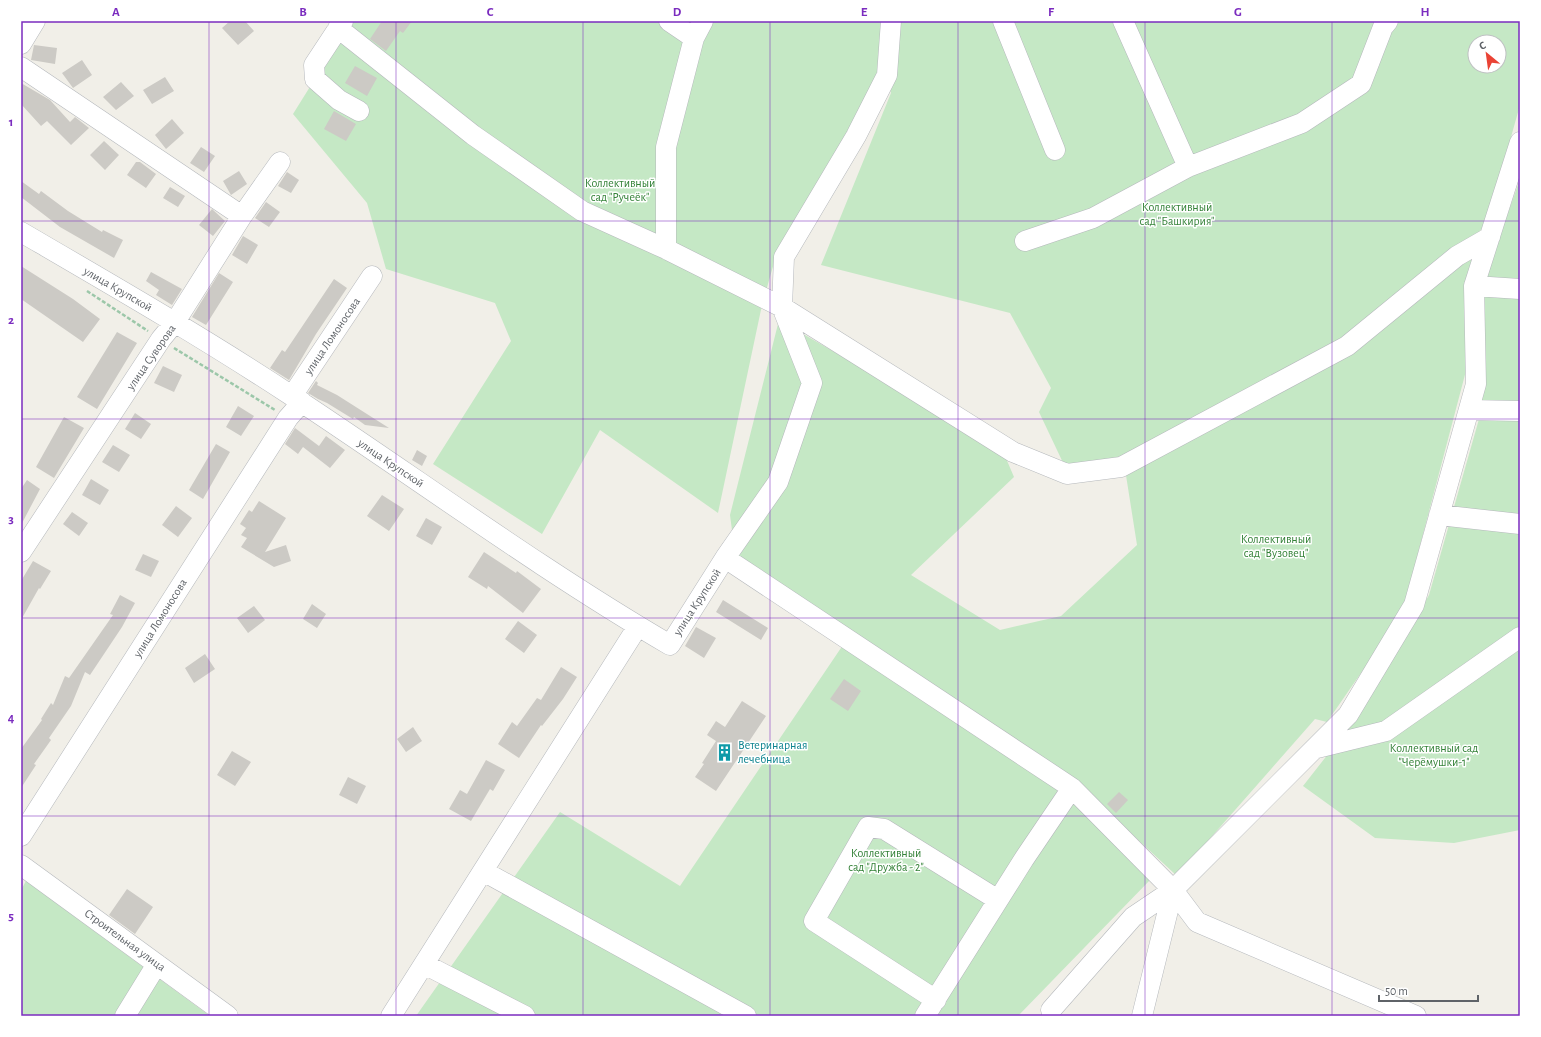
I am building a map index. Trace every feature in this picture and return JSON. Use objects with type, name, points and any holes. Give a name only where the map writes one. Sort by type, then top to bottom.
[{"type":"street","points":[[21,44],[35,21]]},
{"type":"street","points":[[669,21],[694,38]]},
{"type":"street","points":[[666,249],[666,147],[694,38],[703,21]]},
{"type":"street","points":[[891,21],[886,75],[856,136],[784,257],[782,307],[812,383],[778,482],[725,558],[1072,788],[1173,890],[1197,922],[1416,1016]]},
{"type":"street","points":[[1004,21],[1055,150]]},
{"type":"street","points":[[1123,21],[1188,167]]},
{"type":"street","points":[[1025,241],[1092,218],[1188,167],[1302,123],[1361,84],[1383,27],[1388,21]]},
{"type":"street","points":[[359,110],[339,100],[315,79],[314,65],[340,25],[473,135],[582,211],[666,249],[782,307],[1013,452],[1067,474],[1120,467],[1347,346],[1457,256],[1490,237]]},
{"type":"street","points":[[21,67],[242,216]]},
{"type":"street","points":[[1051,1010],[1133,917],[1173,890],[1317,748],[1348,715],[1414,605],[1476,384],[1474,286],[1490,237],[1513,186],[1520,142]]},
{"type":"street","name":"улица Суворова","points":[[21,552],[161,340],[175,322],[242,216],[280,162]]},
{"type":"street","name":"улица Крупской","points":[[21,232],[175,322],[297,399],[638,626],[670,645],[725,558]]},
{"type":"street","name":"улица Ломоносова","points":[[21,836],[288,418],[297,399],[372,276]]},
{"type":"street","points":[[1474,286],[1520,289]]},
{"type":"street","points":[[1469,410],[1520,412]]},
{"type":"street","points":[[1440,516],[1520,524]]},
{"type":"street","points":[[390,1016],[638,626]]},
{"type":"street","points":[[1317,748],[1386,731],[1520,637]]},
{"type":"street","points":[[998,900],[884,828],[868,827],[814,921],[930,1008],[998,900],[1072,788]]},
{"type":"street","name":"Строительная улица","points":[[21,865],[228,1016]]},
{"type":"street","points":[[482,871],[746,1016]]},
{"type":"street","points":[[1142,1016],[1173,890]]},
{"type":"street","points":[[125,1016],[157,964]]},
{"type":"street","points":[[424,964],[525,1016]]},
{"type":"green space","points":[[351,21],[1520,21],[1520,105],[1488,219],[1476,237],[1323,356],[1147,450],[1066,469],[1039,412],[1051,388],[1010,313],[821,265],[891,93],[887,76],[778,249],[762,305],[718,513],[600,430],[542,534],[433,464],[511,341],[495,303],[386,269],[367,203],[293,114]]},
{"type":"green space","name":"Коллективный сад \"Черёмушки-1\"","points":[[1520,179],[1520,830],[1454,843],[1375,838],[1303,786],[1361,712],[1429,595],[1481,412],[1481,289]]},
{"type":"green space","name":"Коллективный сад \"Вузовец\"","points":[[1472,248],[1467,367],[1402,614],[1327,722],[1315,719],[1177,876],[1082,788],[735,553],[730,515],[779,320],[1002,449],[1014,477],[911,575],[1000,630],[1061,616],[1137,545],[1125,469],[1352,347]]},
{"type":"green space","name":"Коллективный сад \"Дружба - 2\"","points":[[845,642],[1067,795],[1151,879],[1018,1016],[416,1016],[560,812],[680,886]]},
{"type":"green space","points":[[26,881],[210,1016],[21,1016],[21,890]]},
{"type":"building","points":[[230,21],[245,21],[254,31],[238,45],[222,28]]},
{"type":"building","points":[[382,21],[412,21],[403,33],[400,31],[386,51],[370,39]]},
{"type":"building","points":[[34,45],[57,48],[55,64],[31,60]]},
{"type":"building","points":[[82,60],[92,75],[73,88],[62,73]]},
{"type":"building","points":[[355,66],[377,78],[367,96],[345,83]]},
{"type":"building","points":[[165,77],[174,91],[152,104],[143,90]]},
{"type":"building","points":[[121,82],[134,96],[116,110],[103,97]]},
{"type":"building","points":[[21,83],[50,100],[70,122],[75,117],[89,128],[71,145],[47,121],[41,126],[21,104]]},
{"type":"building","points":[[334,111],[356,124],[346,141],[324,129]]},
{"type":"building","points":[[172,119],[184,133],[166,149],[155,135]]},
{"type":"building","points":[[104,141],[119,155],[105,170],[90,155]]},
{"type":"building","points":[[201,147],[215,156],[204,172],[190,163]]},
{"type":"building","points":[[136,162],[140,162],[156,174],[146,188],[127,175]]},
{"type":"building","points":[[239,171],[247,184],[231,195],[223,181]]},
{"type":"building","points":[[287,172],[299,180],[291,193],[278,186]]},
{"type":"building","points":[[21,181],[39,194],[41,191],[68,211],[102,232],[103,230],[123,240],[114,258],[60,227],[21,197]]},
{"type":"building","points":[[170,187],[185,196],[178,207],[163,198]]},
{"type":"building","points":[[266,202],[280,212],[269,227],[255,218]]},
{"type":"building","points":[[212,209],[225,221],[213,236],[199,225]]},
{"type":"building","points":[[243,236],[258,245],[247,264],[232,255]]},
{"type":"building","points":[[21,266],[73,299],[100,319],[83,342],[21,299]]},
{"type":"building","points":[[151,272],[182,289],[172,305],[156,295],[159,290],[146,281]]},
{"type":"building","points":[[219,273],[233,282],[206,325],[192,317]]},
{"type":"building","points":[[334,279],[347,288],[316,334],[289,380],[270,368],[282,350],[285,352]]},
{"type":"building","points":[[117,332],[137,343],[97,409],[77,397]]},
{"type":"building","points":[[163,366],[182,375],[174,392],[154,383]]},
{"type":"building","points":[[316,381],[318,383],[317,385],[337,395],[389,428],[365,425],[354,417],[353,419],[308,393]]},
{"type":"building","points":[[238,406],[254,416],[241,436],[226,427]]},
{"type":"building","points":[[135,413],[151,424],[141,439],[125,429]]},
{"type":"building","points":[[64,417],[84,428],[54,478],[36,467]]},
{"type":"building","points":[[295,428],[319,446],[326,436],[345,450],[330,468],[303,447],[298,454],[285,444]]},
{"type":"building","points":[[216,444],[230,452],[203,499],[189,490]]},
{"type":"building","points":[[113,445],[130,455],[119,472],[102,462]]},
{"type":"building","points":[[417,450],[427,456],[422,466],[412,460]]},
{"type":"building","points":[[91,479],[109,490],[100,505],[82,495]]},
{"type":"building","points":[[27,480],[40,489],[21,525],[21,489]]},
{"type":"building","points":[[382,495],[404,509],[389,531],[367,516]]},
{"type":"building","points":[[259,501],[286,518],[265,552],[286,545],[291,561],[274,567],[241,547],[247,538],[241,535],[246,528],[240,524],[249,510],[252,512]]},
{"type":"building","points":[[176,506],[192,518],[178,537],[162,525]]},
{"type":"building","points":[[72,512],[88,523],[79,536],[63,524]]},
{"type":"building","points":[[426,518],[442,527],[432,545],[416,536]]},
{"type":"building","points":[[484,552],[516,573],[517,571],[541,589],[523,613],[488,586],[487,589],[468,577]]},
{"type":"building","points":[[143,554],[159,561],[151,577],[135,570]]},
{"type":"building","points":[[33,561],[51,571],[40,589],[39,588],[21,620],[21,581]]},
{"type":"building","points":[[120,595],[135,603],[122,627],[90,675],[85,672],[71,706],[49,738],[51,740],[34,764],[36,765],[21,788],[21,749],[42,720],[41,719],[51,703],[53,705],[65,676],[69,678],[113,615],[110,614]]},
{"type":"building","points":[[723,600],[768,628],[761,640],[716,612]]},
{"type":"building","points":[[312,604],[326,614],[317,628],[303,619]]},
{"type":"building","points":[[254,606],[265,620],[248,633],[237,618]]},
{"type":"building","points":[[518,621],[537,635],[524,653],[505,639]]},
{"type":"building","points":[[696,627],[716,638],[704,658],[685,646]]},
{"type":"building","points":[[205,654],[215,669],[194,683],[185,668]]},
{"type":"building","points":[[561,667],[577,677],[563,699],[542,726],[541,725],[519,758],[498,744],[512,722],[517,726],[537,698],[541,700]]},
{"type":"building","points":[[844,679],[861,691],[848,711],[830,699]]},
{"type":"building","name":"Ветеринарная лечебница","points":[[742,701],[766,716],[716,791],[695,777],[704,764],[702,763],[716,741],[707,735],[716,721],[725,727]]},
{"type":"building","points":[[413,727],[422,741],[406,752],[397,739]]},
{"type":"building","points":[[232,751],[251,762],[235,786],[217,775]]},
{"type":"building","points":[[486,760],[505,770],[493,791],[490,789],[471,821],[449,809],[460,790],[467,794]]},
{"type":"building","points":[[348,777],[366,786],[357,804],[339,795]]},
{"type":"building","points":[[1119,792],[1128,800],[1116,813],[1107,804]]},
{"type":"building","points":[[127,889],[153,907],[135,934],[109,915]]},
{"type":"place","name":"Ветеринарная лечебница","points":[[725,752]]},
{"type":"park label","name":"Коллективный сад \"Ручеёк\"","points":[[620,190]]},
{"type":"park label","name":"Коллективный сад \"Башкирия\"","points":[[1177,214]]}]
